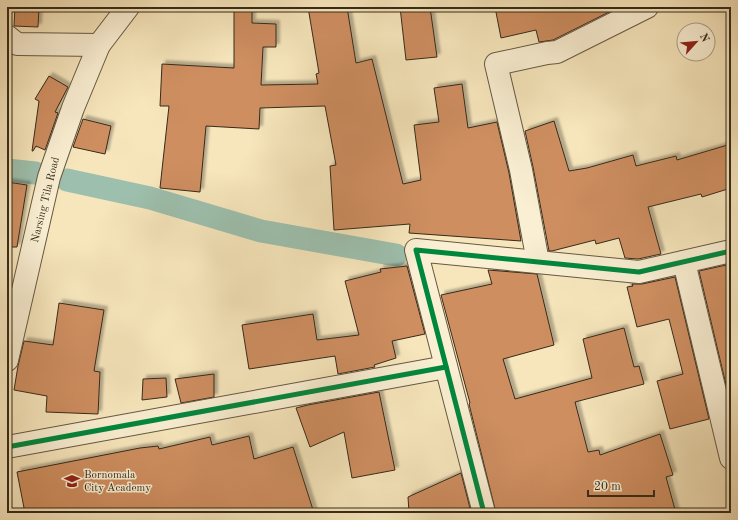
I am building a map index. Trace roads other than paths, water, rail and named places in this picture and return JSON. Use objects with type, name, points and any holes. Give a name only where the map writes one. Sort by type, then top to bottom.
[{"type":"street","name":"Narsing Tila Road","points":[[7,360],[50,177],[73,108],[99,45],[128,7]]},
{"type":"street","points":[[538,262],[521,170],[496,64],[547,52],[556,52],[647,7]]},
{"type":"street","points":[[7,36],[16,44],[99,45]]},
{"type":"street","points":[[484,513],[416,250],[639,272],[731,251]]},
{"type":"street","points":[[684,262],[731,458]]},
{"type":"street","points":[[7,447],[446,367]]},
{"type":"waterway","points":[[7,170],[35,173]]},
{"type":"waterway","points":[[67,180],[150,198],[261,231],[396,255]]},
{"type":"place","name":"Bornomala City Academy","points":[[72,481]]}]
